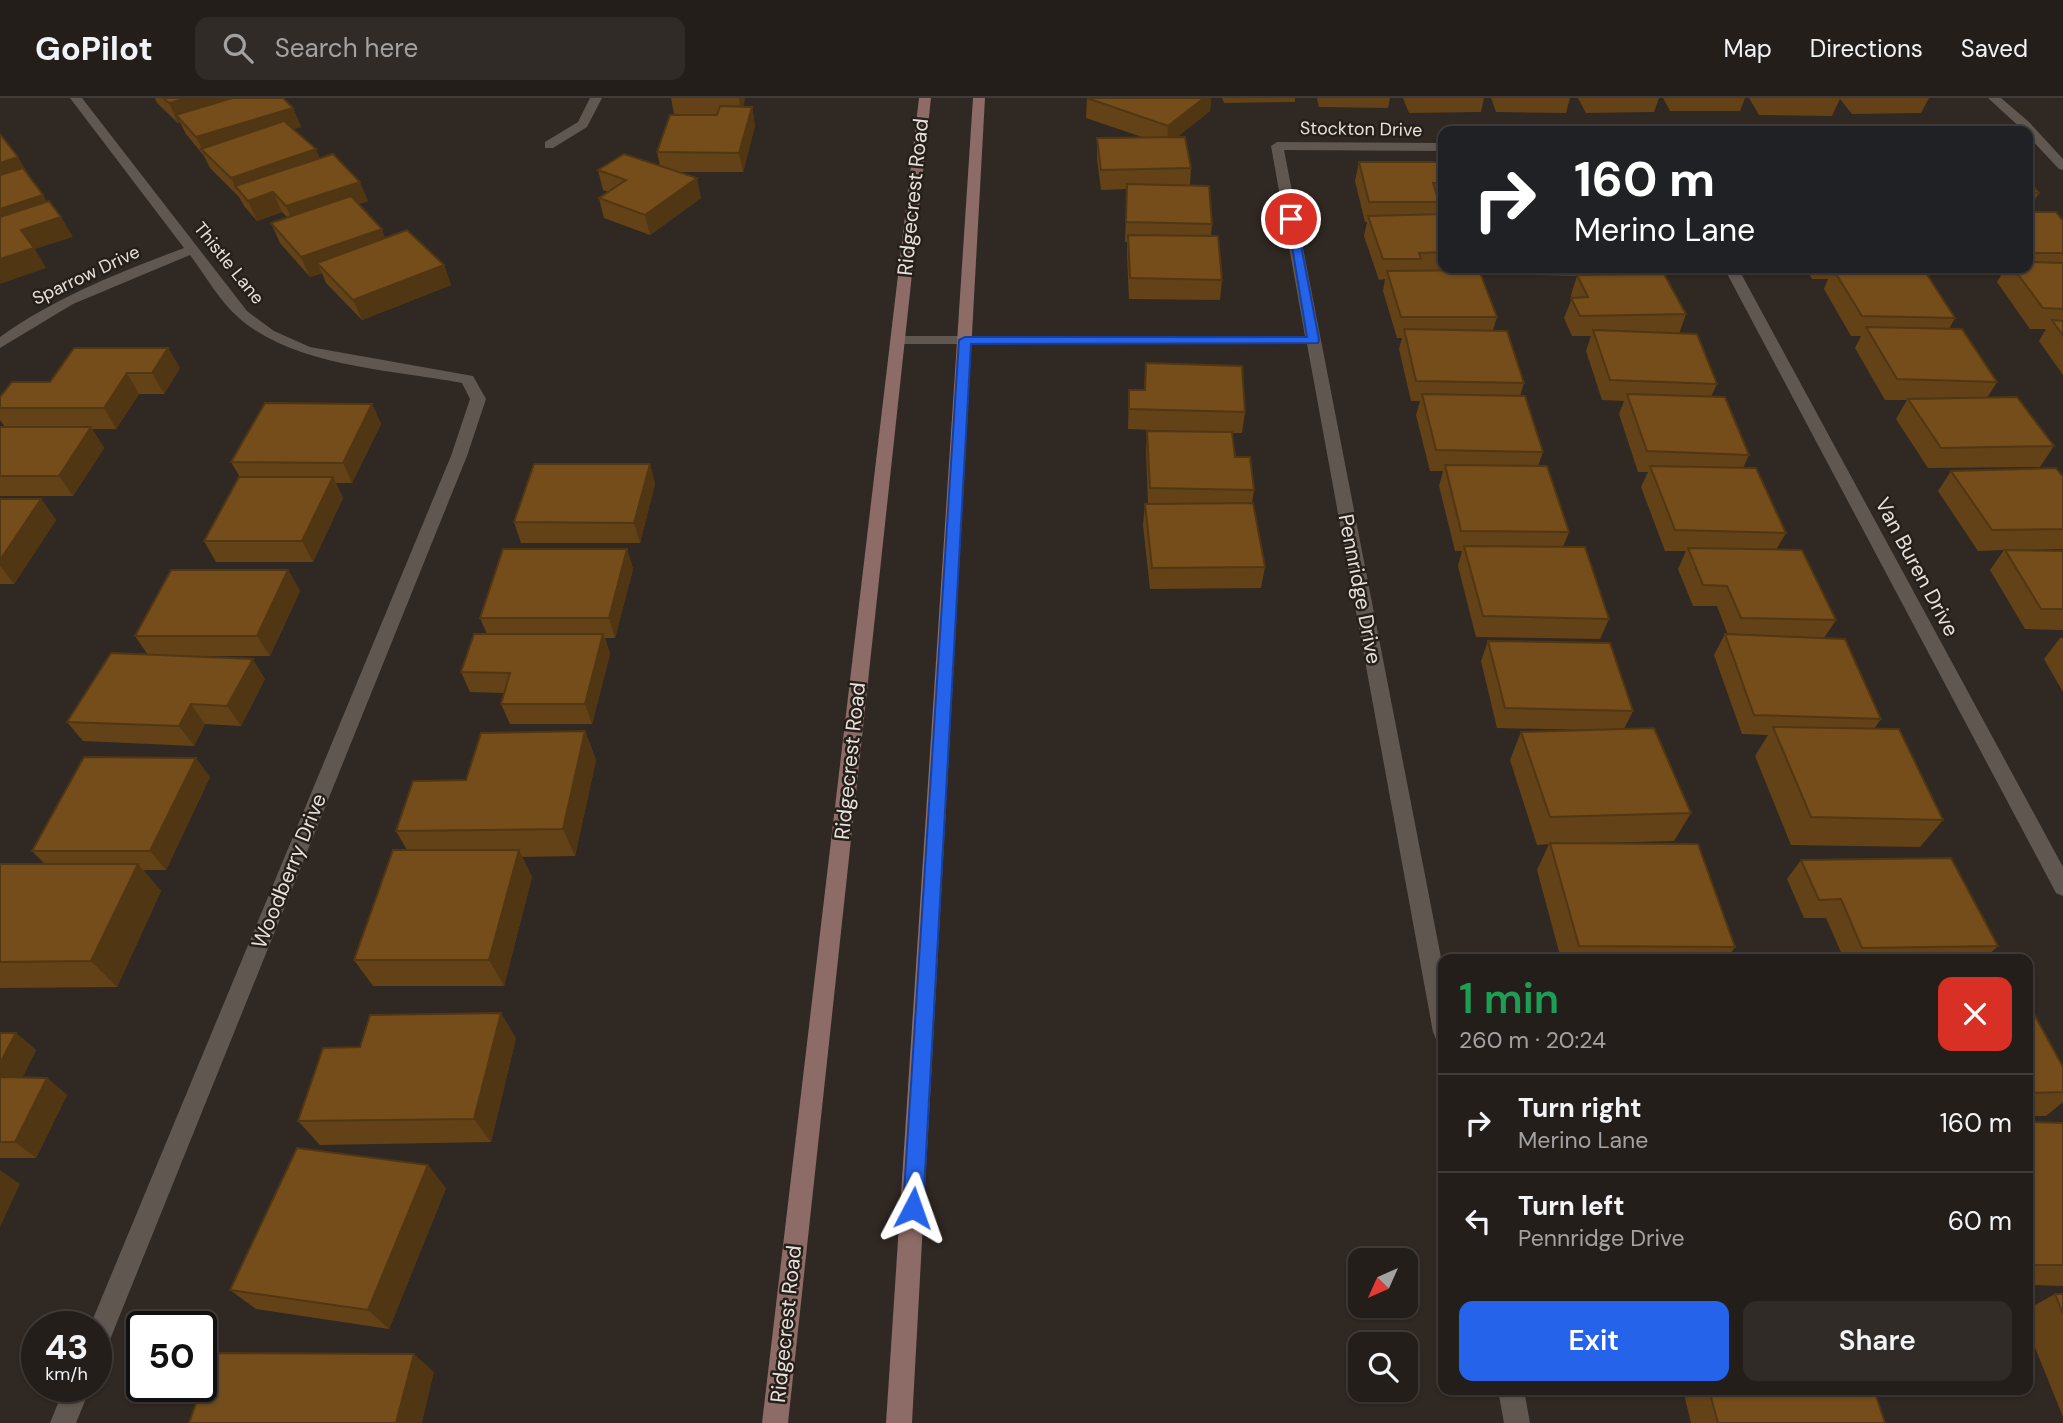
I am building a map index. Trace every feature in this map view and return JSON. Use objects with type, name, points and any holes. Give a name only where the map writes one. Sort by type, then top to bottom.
[{"type":"main road","name":"Ridgecrest Road","points":[[775,1423],[925,98]]},
{"type":"main road","points":[[899,1423],[979,98]]},
{"type":"street","name":"Thistle Lane","points":[[76,98],[242,314],[269,334],[306,351],[468,379],[478,399]]},
{"type":"street","points":[[549,145],[583,124],[596,98]]},
{"type":"street","points":[[1994,98],[2024,126]]},
{"type":"street","points":[[2033,135],[2063,166]]},
{"type":"street","name":"Stockton Drive","points":[[1277,146],[1438,147]]},
{"type":"street","name":"Pennridge Drive","points":[[1277,146],[1438,1000]]},
{"type":"street","points":[[2033,150],[2049,150]]},
{"type":"street","name":"Sparrow Drive","points":[[0,344],[21,328],[94,288],[193,249]]},
{"type":"street","name":"Van Buren Drive","points":[[1734,273],[2063,887]]},
{"type":"street","points":[[897,340],[1313,340]]},
{"type":"street","name":"Woodberry Drive","points":[[109,1311],[459,456],[478,399]]},
{"type":"street","points":[[1512,1395],[1517,1423]]},
{"type":"street","points":[[63,1423],[72,1402]]},
{"type":"building","points":[[163,98],[187,98],[169,103]]},
{"type":"building","points":[[232,98],[283,98],[293,108],[196,137],[176,115]]},
{"type":"building","points":[[1087,98],[1204,98],[1168,126]]},
{"type":"building","points":[[720,106],[752,107],[739,153],[657,152],[670,115],[717,115]]},
{"type":"building","points":[[284,121],[316,149],[231,178],[201,149]]},
{"type":"building","points":[[0,134],[18,157],[0,163]]},
{"type":"building","points":[[1185,137],[1191,168],[1101,170],[1097,138]]},
{"type":"building","points":[[333,154],[360,182],[286,206],[273,192],[248,201],[235,186]]},
{"type":"building","points":[[624,154],[697,178],[645,215],[599,198],[626,180],[598,170]]},
{"type":"building","points":[[1359,162],[1438,162],[1438,183],[1433,183],[1438,202],[1369,202]]},
{"type":"building","points":[[23,168],[43,195],[0,209],[0,175]]},
{"type":"building","points":[[1127,184],[1209,186],[1212,224],[1126,222]]},
{"type":"building","points":[[351,196],[382,229],[301,257],[271,223]]},
{"type":"building","points":[[49,201],[61,217],[21,230],[34,248],[0,259],[0,217]]},
{"type":"building","points":[[2033,212],[2056,212],[2063,221],[2063,253],[2033,253]]},
{"type":"building","points":[[1438,214],[1438,252],[1419,253],[1421,259],[1383,259],[1368,216]]},
{"type":"building","points":[[407,230],[444,265],[353,300],[317,263]]},
{"type":"building","points":[[1128,235],[1218,236],[1222,280],[1130,278]]},
{"type":"building","points":[[2033,262],[2063,263],[2063,309],[2043,308],[2017,273],[2033,273]]},
{"type":"building","points":[[1387,271],[1480,273],[1497,317],[1401,317]]},
{"type":"building","points":[[1835,273],[1926,273],[1955,318],[1862,316]]},
{"type":"building","points":[[1664,274],[1686,314],[1580,316],[1571,298],[1588,297],[1577,275]]},
{"type":"building","points":[[2052,320],[2063,321],[2063,336]]},
{"type":"building","points":[[1866,327],[1962,329],[1997,382],[1897,379]]},
{"type":"building","points":[[1404,329],[1507,331],[1524,383],[1416,381]]},
{"type":"building","points":[[1593,330],[1697,334],[1717,384],[1610,380]]},
{"type":"building","points":[[74,348],[168,348],[152,373],[127,373],[104,408],[0,408],[0,397],[12,382],[50,382]]},
{"type":"building","points":[[1146,363],[1242,366],[1245,412],[1129,409],[1129,390],[1145,390]]},
{"type":"building","points":[[1422,394],[1525,396],[1543,452],[1436,450]]},
{"type":"building","points":[[1627,394],[1725,397],[1749,455],[1647,451]]},
{"type":"building","points":[[2017,397],[2054,446],[1941,448],[1908,399]]},
{"type":"building","points":[[265,403],[372,404],[343,463],[231,462]]},
{"type":"building","points":[[0,427],[91,427],[59,476],[0,476]]},
{"type":"building","points":[[1147,431],[1232,432],[1235,457],[1250,457],[1254,490],[1150,488]]},
{"type":"building","points":[[534,464],[650,464],[634,523],[514,522]]},
{"type":"building","points":[[1445,465],[1547,466],[1569,532],[1461,531]]},
{"type":"building","points":[[1650,466],[1756,468],[1786,533],[1675,530]]},
{"type":"building","points":[[2056,468],[2063,477],[2063,529],[1992,530],[1951,471]]},
{"type":"building","points":[[239,477],[333,477],[302,541],[204,541]]},
{"type":"building","points":[[0,499],[41,499],[0,560]]},
{"type":"building","points":[[1253,503],[1265,567],[1152,568],[1145,504]]},
{"type":"building","points":[[1464,546],[1585,547],[1609,619],[1483,616]]},
{"type":"building","points":[[1688,548],[1802,550],[1836,620],[1741,618],[1727,586],[1703,585]]},
{"type":"building","points":[[503,549],[627,549],[609,618],[480,618]]},
{"type":"building","points":[[2005,550],[2063,551],[2063,609],[2041,609]]},
{"type":"building","points":[[171,570],[288,570],[257,636],[135,636]]},
{"type":"building","points":[[474,634],[603,634],[585,704],[501,704],[510,673],[461,672]]},
{"type":"building","points":[[1725,634],[1845,639],[1881,719],[1754,715]]},
{"type":"building","points":[[1488,641],[1610,643],[1633,711],[1505,708]]},
{"type":"building","points":[[111,653],[253,659],[227,706],[191,704],[179,726],[67,722]]},
{"type":"building","points":[[1773,727],[1899,729],[1943,820],[1811,817]]},
{"type":"building","points":[[1654,728],[1691,813],[1550,817],[1521,732]]},
{"type":"building","points":[[585,731],[563,829],[396,831],[413,781],[466,780],[481,733]]},
{"type":"building","points":[[84,757],[196,758],[150,851],[32,851]]},
{"type":"building","points":[[1550,843],[1698,844],[1735,947],[1579,946]]},
{"type":"building","points":[[393,850],[519,850],[489,960],[354,960]]},
{"type":"building","points":[[1951,858],[1998,946],[1862,948],[1841,899],[1819,900],[1801,860]]},
{"type":"building","points":[[0,864],[138,864],[91,961],[0,962]]},
{"type":"building","points":[[2033,1012],[2063,1067],[2063,1092],[2033,1093]]},
{"type":"building","points":[[501,1013],[474,1119],[298,1121],[323,1048],[360,1047],[370,1015]]},
{"type":"building","points":[[0,1033],[16,1033],[0,1063]]},
{"type":"building","points":[[0,1077],[47,1078],[15,1142],[0,1142]]},
{"type":"building","points":[[2033,1122],[2063,1123],[2063,1265],[2034,1265]]},
{"type":"building","points":[[297,1148],[428,1165],[368,1310],[230,1290]]},
{"type":"building","points":[[2055,1294],[2063,1294],[2063,1314]]},
{"type":"building","points":[[217,1353],[414,1354],[396,1423],[189,1423],[196,1402],[217,1402]]},
{"type":"building","points":[[1710,1395],[1876,1395],[1885,1423],[1718,1423]]},
{"type":"route","points":[[913,1208],[965,340],[1313,340],[1291,219]]}]
